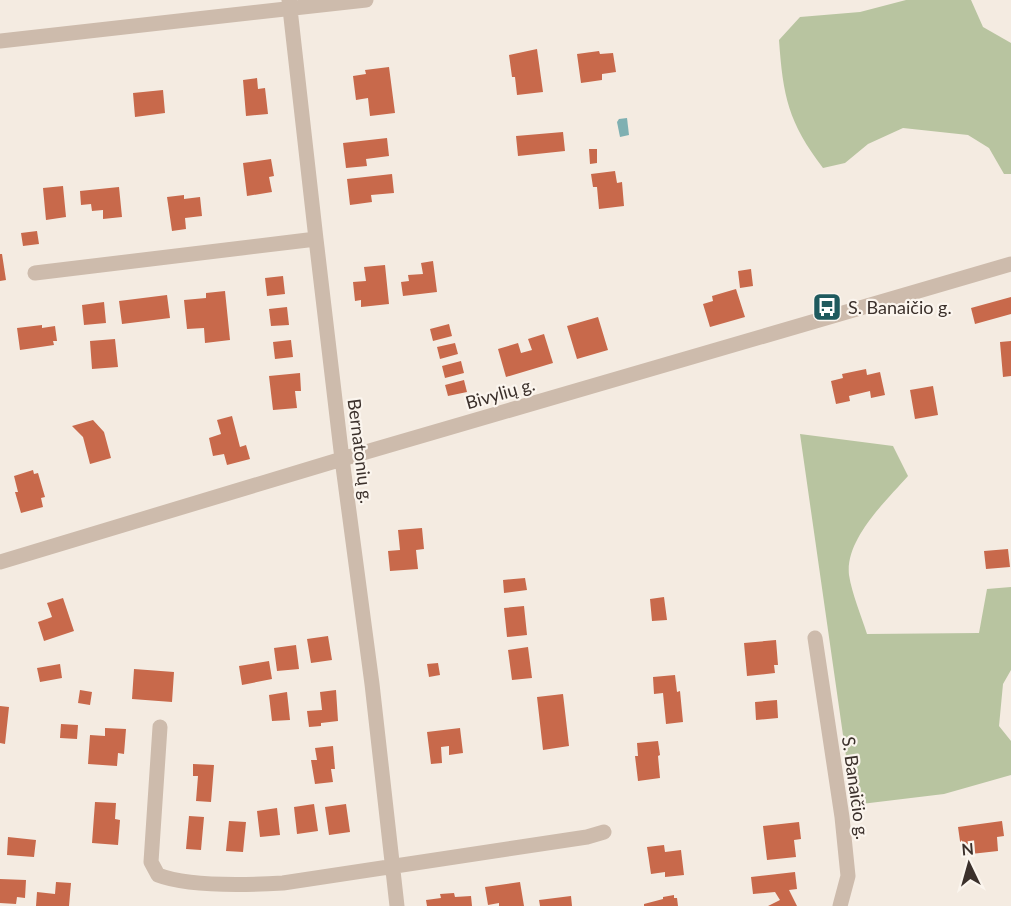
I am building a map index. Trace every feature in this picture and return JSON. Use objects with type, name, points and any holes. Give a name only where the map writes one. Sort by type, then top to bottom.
[{"type":"street","points":[[0,41],[290,5],[366,0]]},
{"type":"street","name":"Bernatonių g.","points":[[290,5],[342,459],[372,684],[397,906]]},
{"type":"street","points":[[35,273],[316,238]]},
{"type":"street","name":"Bivylių g.","points":[[0,562],[342,459],[1011,264]]},
{"type":"street","name":"S. Banaičio g.","points":[[815,638],[843,820],[848,876],[840,906]]},
{"type":"street","points":[[160,727],[151,862],[158,875],[173,881],[253,885],[283,883],[588,837],[604,832]]},
{"type":"green space","points":[[906,0],[971,0],[983,27],[1011,43],[1011,174],[1004,174],[989,148],[968,135],[903,128],[868,144],[845,163],[823,168],[811,152],[789,108],[779,40],[800,17],[860,12]]},
{"type":"green space","points":[[800,434],[893,446],[908,476],[869,521],[853,548],[849,561],[850,582],[867,634],[979,633],[987,589],[1011,587],[1011,670],[1003,684],[999,726],[1011,741],[1011,775],[944,794],[853,805]]},
{"type":"water","points":[[627,118],[629,135],[620,137],[617,122],[619,119]]},
{"type":"building","points":[[537,49],[543,92],[517,95],[509,55]]},
{"type":"building","points":[[599,51],[600,54],[613,53],[616,72],[602,74],[602,80],[581,83],[577,54]]},
{"type":"building","points":[[389,67],[395,113],[370,116],[368,98],[356,100],[353,76],[366,74],[365,70]]},
{"type":"building","points":[[257,78],[258,89],[265,88],[268,114],[246,116],[243,80]]},
{"type":"building","points":[[163,90],[165,113],[135,117],[133,93]]},
{"type":"building","points":[[563,132],[565,151],[518,156],[516,136]]},
{"type":"building","points":[[387,138],[389,156],[366,159],[367,166],[346,168],[343,143]]},
{"type":"building","points":[[589,149],[597,149],[597,163],[590,164]]},
{"type":"building","points":[[271,159],[274,176],[269,177],[272,192],[247,196],[243,163]]},
{"type":"building","points":[[615,171],[617,183],[622,182],[624,206],[599,209],[597,187],[593,187],[591,174]]},
{"type":"building","points":[[392,174],[394,193],[371,195],[372,202],[350,205],[347,179]]},
{"type":"building","points":[[63,186],[66,217],[46,220],[43,188]]},
{"type":"building","points":[[119,187],[122,217],[103,219],[103,210],[92,211],[91,204],[81,205],[80,191]]},
{"type":"building","points":[[184,195],[184,199],[200,197],[202,216],[185,218],[186,229],[172,231],[167,197]]},
{"type":"building","points":[[37,231],[39,244],[23,246],[21,233]]},
{"type":"building","points":[[0,254],[2,254],[6,280],[0,281]]},
{"type":"building","points":[[433,261],[437,292],[403,296],[401,282],[409,281],[408,275],[423,274],[421,263]]},
{"type":"building","points":[[385,265],[389,304],[361,307],[361,300],[355,301],[353,282],[366,281],[364,267]]},
{"type":"building","points":[[751,269],[753,286],[740,288],[738,271]]},
{"type":"building","points":[[283,276],[285,294],[267,296],[265,278]]},
{"type":"building","points":[[736,289],[745,317],[710,327],[703,304],[713,301],[712,296]]},
{"type":"building","points":[[225,291],[230,340],[205,343],[204,328],[187,329],[184,300],[206,298],[206,293]]},
{"type":"building","points":[[167,295],[170,318],[122,324],[119,301]]},
{"type":"building","points":[[1011,297],[1011,314],[975,324],[971,308]]},
{"type":"building","points":[[104,302],[106,323],[84,325],[82,305]]},
{"type":"building","points":[[287,307],[289,325],[271,326],[269,309]]},
{"type":"building","points":[[598,317],[608,350],[577,359],[567,326]]},
{"type":"building","points":[[449,324],[452,336],[433,341],[430,329]]},
{"type":"building","points":[[42,325],[42,328],[55,326],[57,341],[53,341],[54,345],[20,350],[17,328]]},
{"type":"building","points":[[544,334],[553,363],[506,377],[498,349],[518,343],[521,353],[532,350],[528,339]]},
{"type":"building","points":[[115,339],[118,367],[92,369],[90,341]]},
{"type":"building","points":[[291,340],[293,357],[275,359],[273,342]]},
{"type":"building","points":[[1011,341],[1011,376],[1003,377],[1000,342]]},
{"type":"building","points":[[455,343],[458,354],[440,359],[437,347]]},
{"type":"building","points":[[461,361],[464,373],[445,378],[442,366]]},
{"type":"building","points":[[866,369],[867,375],[880,372],[885,395],[871,398],[870,391],[849,396],[850,401],[836,404],[831,381],[843,378],[842,374]]},
{"type":"building","points":[[300,373],[301,391],[295,391],[297,408],[273,410],[269,376]]},
{"type":"building","points":[[464,380],[467,392],[448,396],[445,385]]},
{"type":"building","points":[[933,386],[938,415],[915,419],[910,390]]},
{"type":"building","points":[[232,416],[240,447],[246,445],[250,459],[227,465],[224,454],[213,456],[209,438],[221,434],[217,420]]},
{"type":"building","points":[[93,420],[104,432],[111,458],[90,464],[83,437],[72,426]]},
{"type":"building","points":[[33,470],[34,474],[38,473],[45,497],[41,498],[43,507],[21,513],[15,492],[18,492],[14,476]]},
{"type":"building","points":[[422,528],[424,549],[416,550],[418,569],[390,571],[388,551],[400,550],[398,530]]},
{"type":"building","points":[[1008,549],[1010,567],[986,569],[984,551]]},
{"type":"building","points":[[525,578],[527,590],[504,593],[503,580]]},
{"type":"building","points":[[664,597],[667,620],[652,621],[650,599]]},
{"type":"building","points":[[63,598],[74,631],[44,641],[38,622],[52,617],[47,603]]},
{"type":"building","points":[[524,606],[527,635],[507,637],[504,608]]},
{"type":"building","points":[[328,636],[332,660],[311,663],[307,639]]},
{"type":"building","points":[[776,640],[778,665],[774,665],[775,673],[747,676],[744,643]]},
{"type":"building","points":[[296,645],[299,669],[277,671],[274,648]]},
{"type":"building","points":[[528,647],[532,678],[512,680],[508,650]]},
{"type":"building","points":[[269,661],[272,679],[242,685],[239,666]]},
{"type":"building","points":[[438,663],[440,675],[429,677],[427,664]]},
{"type":"building","points":[[60,664],[62,678],[40,682],[37,668]]},
{"type":"building","points":[[134,669],[174,672],[172,702],[132,699]]},
{"type":"building","points":[[675,675],[677,692],[680,691],[683,722],[666,724],[663,693],[654,694],[653,677]]},
{"type":"building","points":[[80,690],[92,692],[90,705],[78,703]]},
{"type":"building","points":[[336,690],[338,721],[309,727],[307,711],[322,710],[320,692]]},
{"type":"building","points":[[287,692],[290,720],[272,721],[269,695]]},
{"type":"building","points":[[563,694],[569,746],[543,750],[537,697]]},
{"type":"building","points":[[777,700],[778,718],[756,720],[755,702]]},
{"type":"building","points":[[0,706],[9,707],[5,744],[0,743]]},
{"type":"building","points":[[61,724],[78,725],[77,739],[60,738]]},
{"type":"building","points":[[105,728],[126,729],[124,754],[118,753],[117,766],[88,764],[90,735],[105,736]]},
{"type":"building","points":[[460,728],[463,753],[449,755],[449,746],[441,747],[442,763],[431,764],[427,732]]},
{"type":"building","points":[[658,741],[660,778],[638,781],[635,756],[638,756],[637,743]]},
{"type":"building","points":[[333,746],[335,769],[331,769],[333,782],[315,784],[311,760],[317,760],[315,748]]},
{"type":"building","points":[[193,764],[214,765],[211,802],[196,801],[198,776],[193,776]]},
{"type":"building","points":[[95,802],[116,803],[115,819],[120,820],[118,845],[92,843]]},
{"type":"building","points":[[314,804],[318,831],[297,834],[294,807]]},
{"type":"building","points":[[346,804],[350,832],[329,835],[325,807]]},
{"type":"building","points":[[277,808],[280,835],[260,837],[257,811]]},
{"type":"building","points":[[189,816],[204,817],[201,850],[186,849]]},
{"type":"building","points":[[229,821],[246,822],[243,852],[226,851]]},
{"type":"building","points":[[1002,821],[1004,836],[997,837],[998,851],[962,855],[958,827]]},
{"type":"building","points":[[799,822],[801,839],[794,840],[796,857],[767,860],[763,826]]},
{"type":"building","points":[[8,837],[36,840],[34,857],[7,855]]},
{"type":"building","points":[[664,845],[665,852],[681,850],[684,875],[665,877],[665,872],[651,874],[647,847]]},
{"type":"building","points":[[795,872],[797,889],[789,890],[797,906],[768,906],[780,900],[775,892],[753,894],[751,877]]},
{"type":"building","points":[[0,879],[26,880],[25,898],[17,897],[16,904],[0,903]]},
{"type":"building","points":[[56,882],[71,883],[69,906],[36,906],[37,892],[55,894]]},
{"type":"building","points":[[520,882],[524,906],[499,906],[499,903],[488,905],[485,887]]},
{"type":"building","points":[[454,893],[455,897],[471,896],[472,906],[427,906],[426,900],[441,898],[440,894]]},
{"type":"building","points":[[674,895],[678,906],[644,906],[644,904],[663,899],[663,897]]},
{"type":"building","points":[[571,896],[572,906],[540,906],[539,900]]},
{"type":"place","name":"S. Banaičio g.","points":[[827,307]]}]
